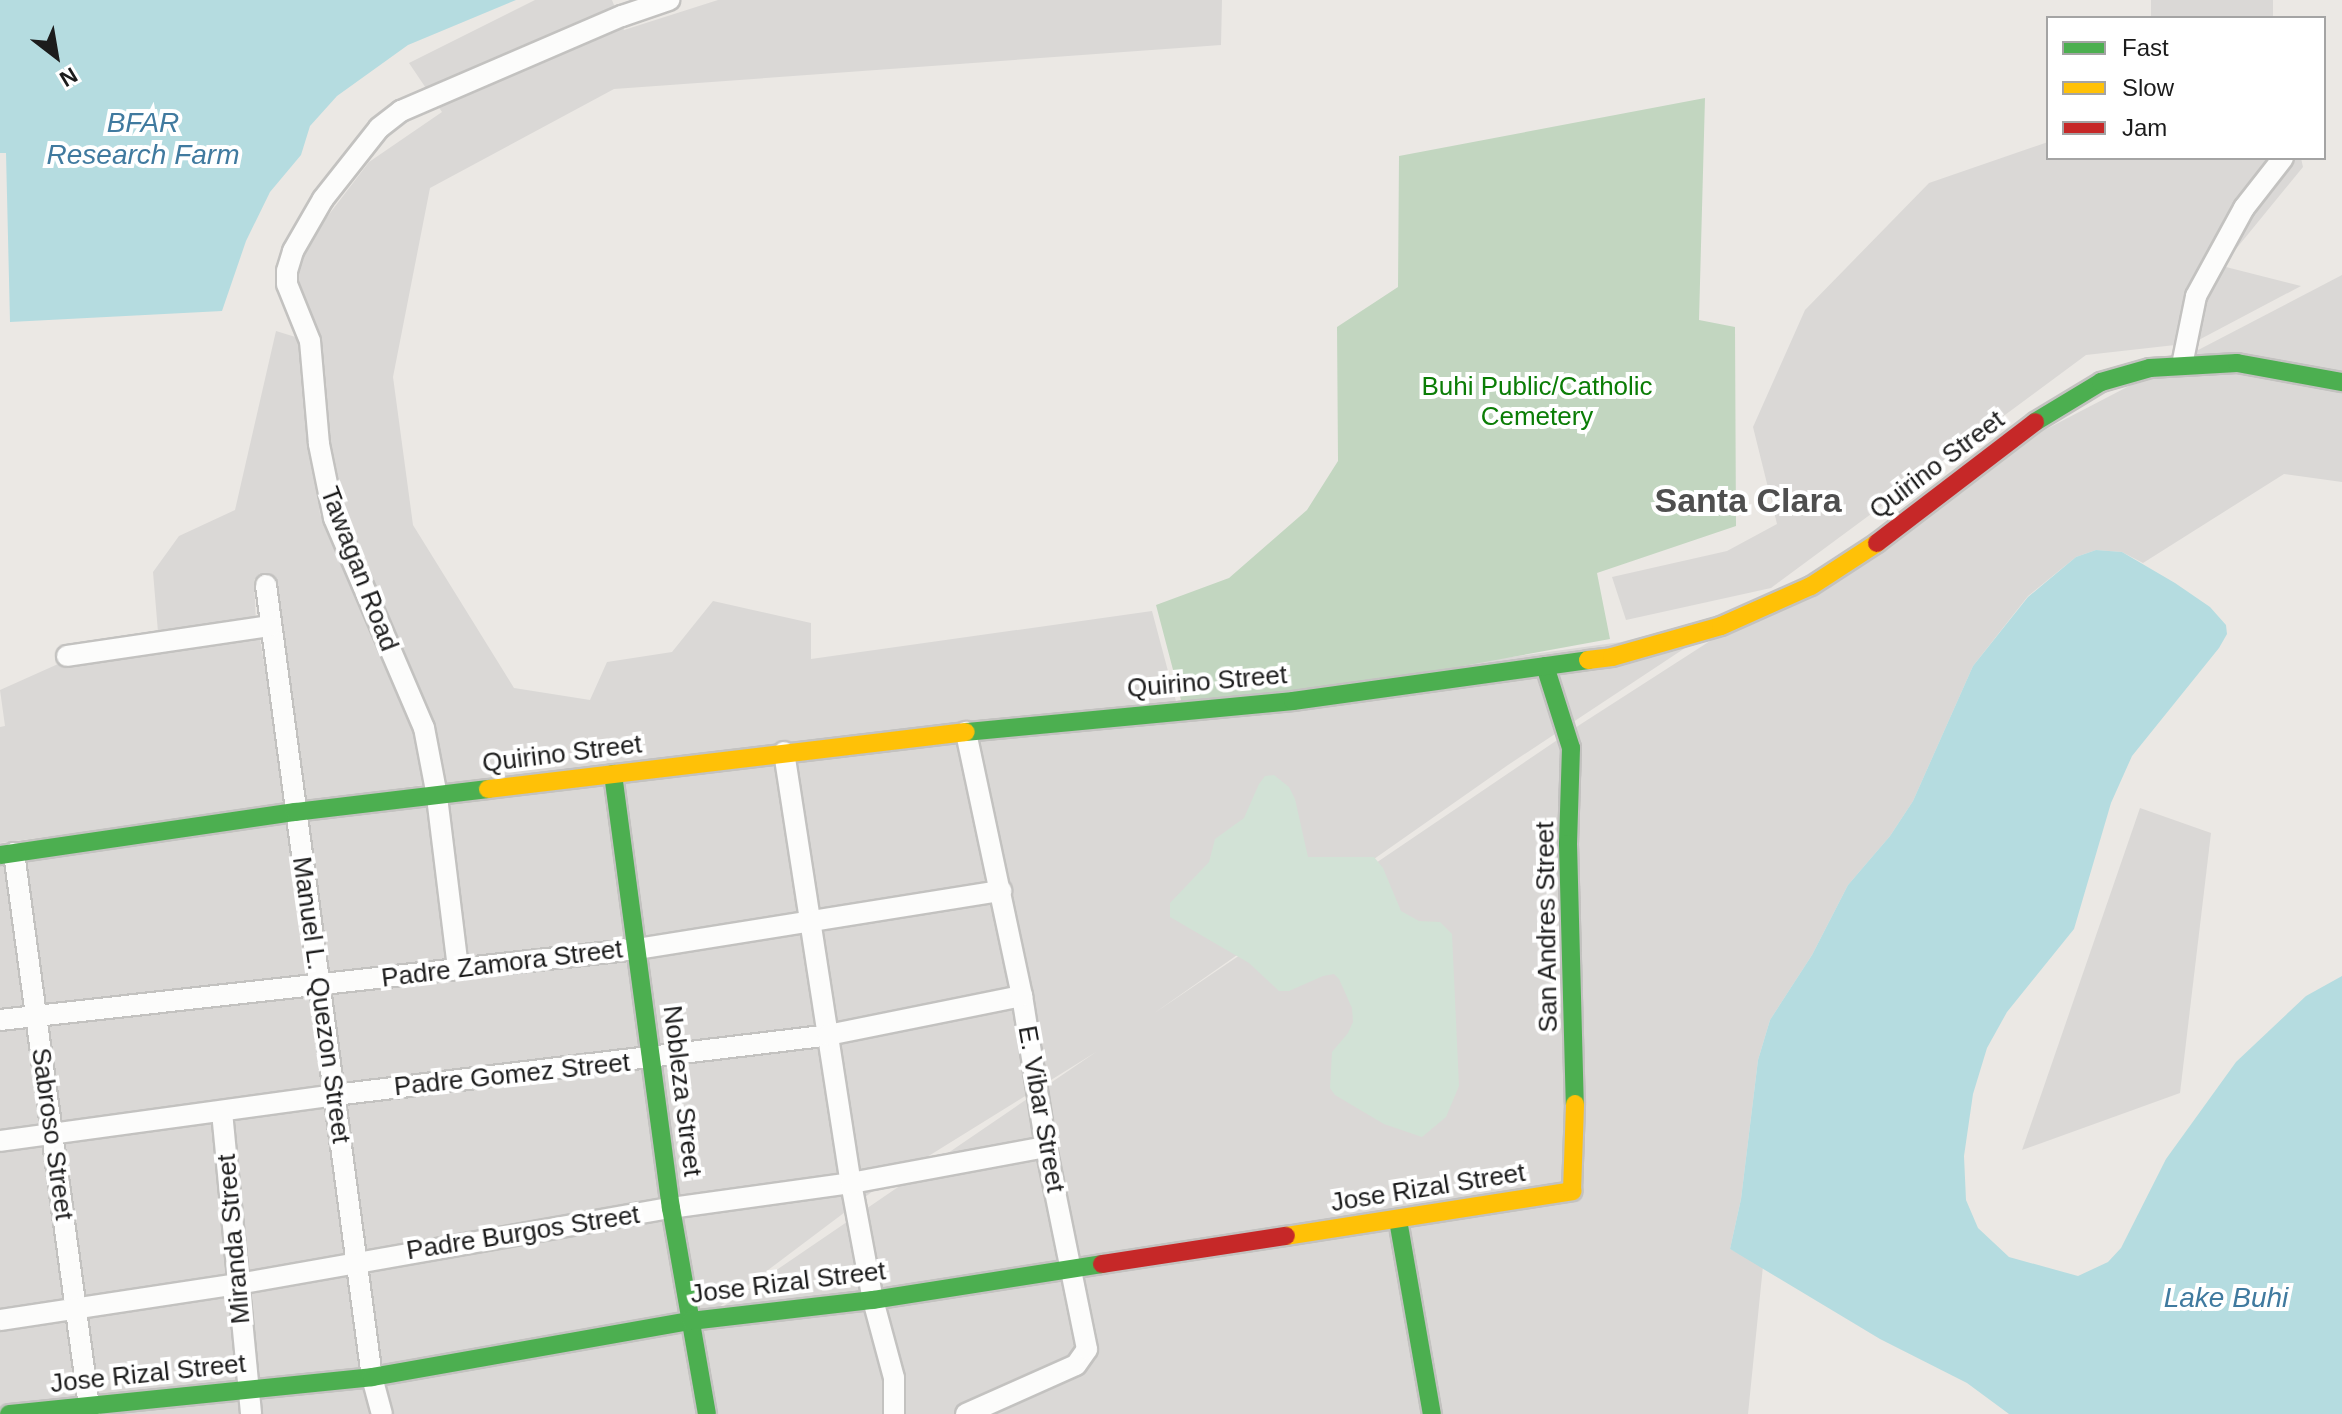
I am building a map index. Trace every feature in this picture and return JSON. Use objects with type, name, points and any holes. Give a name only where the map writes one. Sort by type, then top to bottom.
[{"type":"street","name":"Tawagan Road","points":[[458,968],[437,796],[424,728],[331,506],[319,444],[310,341],[287,284],[293,251],[337,180],[379,128],[401,111],[622,16],[669,0]]},
{"type":"street","points":[[2182,365],[2196,296],[2244,208],[2281,160]]},
{"type":"street","name":"Quirino Street","points":[[7,854],[295,812],[1087,718],[1293,701],[1612,657],[1721,626],[1786,599],[1834,573],[1907,523],[2036,422],[2072,398],[2123,373],[2182,365],[2264,365],[2342,382]]},
{"type":"street","name":"Manuel L. Quezon Street","points":[[266,585],[372,1377],[382,1414]]},
{"type":"street","points":[[67,656],[271,626]]},
{"type":"street","name":"San Andres Street","points":[[1545,666],[1571,748],[1572,765],[1568,844],[1572,894],[1575,1091],[1572,1191]]},
{"type":"street","name":"E. Vibar Street","points":[[966,732],[1022,996],[1046,1147],[1087,1339],[1083,1357],[1059,1374],[966,1414]]},
{"type":"street","points":[[784,752],[851,1183],[873,1300],[894,1378],[894,1414]]},
{"type":"street","name":"Nobleza Street","points":[[613,774],[671,1208],[707,1414]]},
{"type":"street","name":"Sabroso Street","points":[[7,854],[36,1015],[90,1409]]},
{"type":"street","name":"Padre Zamora Street","points":[[0,1020],[637,949],[1001,891]]},
{"type":"street","name":"Padre Gomez Street","points":[[0,1141],[335,1095],[651,1059],[828,1035],[1022,996]]},
{"type":"street","name":"Miranda Street","points":[[222,1112],[251,1414]]},
{"type":"street","name":"Padre Burgos Street","points":[[0,1320],[238,1284],[358,1260],[671,1208],[851,1183],[1046,1147]]},
{"type":"street","name":"Jose Rizal Street","points":[[9,1414],[90,1409],[372,1377],[691,1321],[873,1300],[1572,1191]]},
{"type":"street","points":[[1398,1220],[1432,1414]]},
{"type":"shaded area","points":[[535,0],[612,0],[624,30],[718,0],[1222,0],[1221,45],[614,89],[430,188],[393,377],[413,525],[514,688],[590,700],[607,662],[672,652],[713,601],[811,623],[811,659],[1152,611],[1177,705],[441,785],[348,538],[292,279],[314,234],[369,162],[442,112],[409,63]]},
{"type":"shaded area","points":[[2151,0],[2273,0],[2273,16],[2151,16]]},
{"type":"shaded area","points":[[2046,143],[2046,160],[2301,160],[2303,167],[2222,266],[2301,286],[2193,343],[2086,355],[1771,588],[1626,620],[1612,577],[1727,551],[1777,524],[1753,427],[1805,310],[1929,183]]},
{"type":"shaded area","points":[[2342,275],[2342,482],[2284,474],[2143,563],[2122,552],[2096,550],[2076,557],[2028,596],[1973,666],[1913,801],[1890,836],[1848,885],[1812,955],[1770,1020],[1758,1060],[1741,1199],[1730,1249],[1763,1266],[1748,1414],[0,1414],[0,863],[1621,642],[1741,611],[1508,765],[1153,1014],[1581,724],[2010,448]],"holes":[[[1096,1052],[712,1314],[877,1188]]]},
{"type":"shaded area","points":[[276,331],[302,339],[320,514],[417,735],[423,785],[301,802],[274,579],[254,579],[256,624],[158,632],[153,572],[179,536],[235,510]]},
{"type":"shaded area","points":[[258,628],[289,805],[0,843],[0,727],[5,726],[0,690],[67,660]]},
{"type":"shaded area","points":[[2140,808],[2211,833],[2180,1093],[2022,1150]]},
{"type":"green space","name":"Buhi Public/Catholic Cemetery","points":[[1705,98],[1699,320],[1735,327],[1736,526],[1597,573],[1610,639],[1381,681],[1182,704],[1156,605],[1229,578],[1307,510],[1338,461],[1337,327],[1398,287],[1399,156]]},
{"type":"green space","points":[[1274,775],[1289,787],[1295,799],[1308,857],[1374,857],[1383,868],[1401,911],[1419,921],[1440,922],[1452,934],[1459,1086],[1446,1117],[1422,1137],[1384,1124],[1335,1095],[1330,1088],[1332,1052],[1353,1022],[1352,1008],[1334,974],[1289,991],[1279,991],[1249,963],[1170,917],[1170,903],[1209,862],[1215,839],[1244,818],[1259,784],[1265,776]]},
{"type":"water","name":"BFAR Research Farm","points":[[0,0],[516,0],[408,45],[337,96],[310,126],[301,155],[270,192],[246,241],[222,311],[10,322],[6,153],[0,153]]},
{"type":"water","name":"Lake Buhi","points":[[2096,550],[2122,552],[2175,583],[2210,607],[2226,625],[2227,634],[2132,756],[2111,803],[2074,929],[2007,1012],[1987,1048],[1973,1094],[1964,1156],[1966,1200],[1978,1228],[2009,1257],[2078,1276],[2108,1262],[2121,1248],[2166,1159],[2236,1062],[2306,996],[2342,976],[2342,1414],[2009,1414],[1967,1383],[1880,1339],[1730,1249],[1741,1199],[1758,1060],[1770,1020],[1812,955],[1848,885],[1890,836],[1913,801],[1973,666],[2028,597],[2076,557]]},
{"type":"traffic: fast","points":[[2035,422],[2101,382],[2150,368],[2237,363],[2342,382]]},
{"type":"traffic: fast","points":[[966,732],[1293,701],[1588,660]]},
{"type":"traffic: fast","points":[[1545,666],[1571,748],[1568,844],[1575,1104]]},
{"type":"traffic: fast","points":[[613,774],[671,1208],[707,1414]]},
{"type":"traffic: fast","points":[[0,855],[295,812],[488,789]]},
{"type":"traffic: fast","points":[[1398,1220],[1432,1414]]},
{"type":"traffic: fast","points":[[9,1414],[372,1377],[691,1321],[873,1300],[1102,1264]]},
{"type":"traffic: slow","points":[[1588,660],[1612,657],[1721,626],[1811,586],[1877,543]]},
{"type":"traffic: slow","points":[[488,789],[966,732]]},
{"type":"traffic: slow","points":[[1286,1236],[1572,1191],[1575,1104]]},
{"type":"traffic: jam","points":[[1877,543],[2035,422]]},
{"type":"traffic: jam","points":[[1102,1264],[1286,1236]]},
{"type":"district","name":"Santa Clara","points":[[1748,501]]}]
